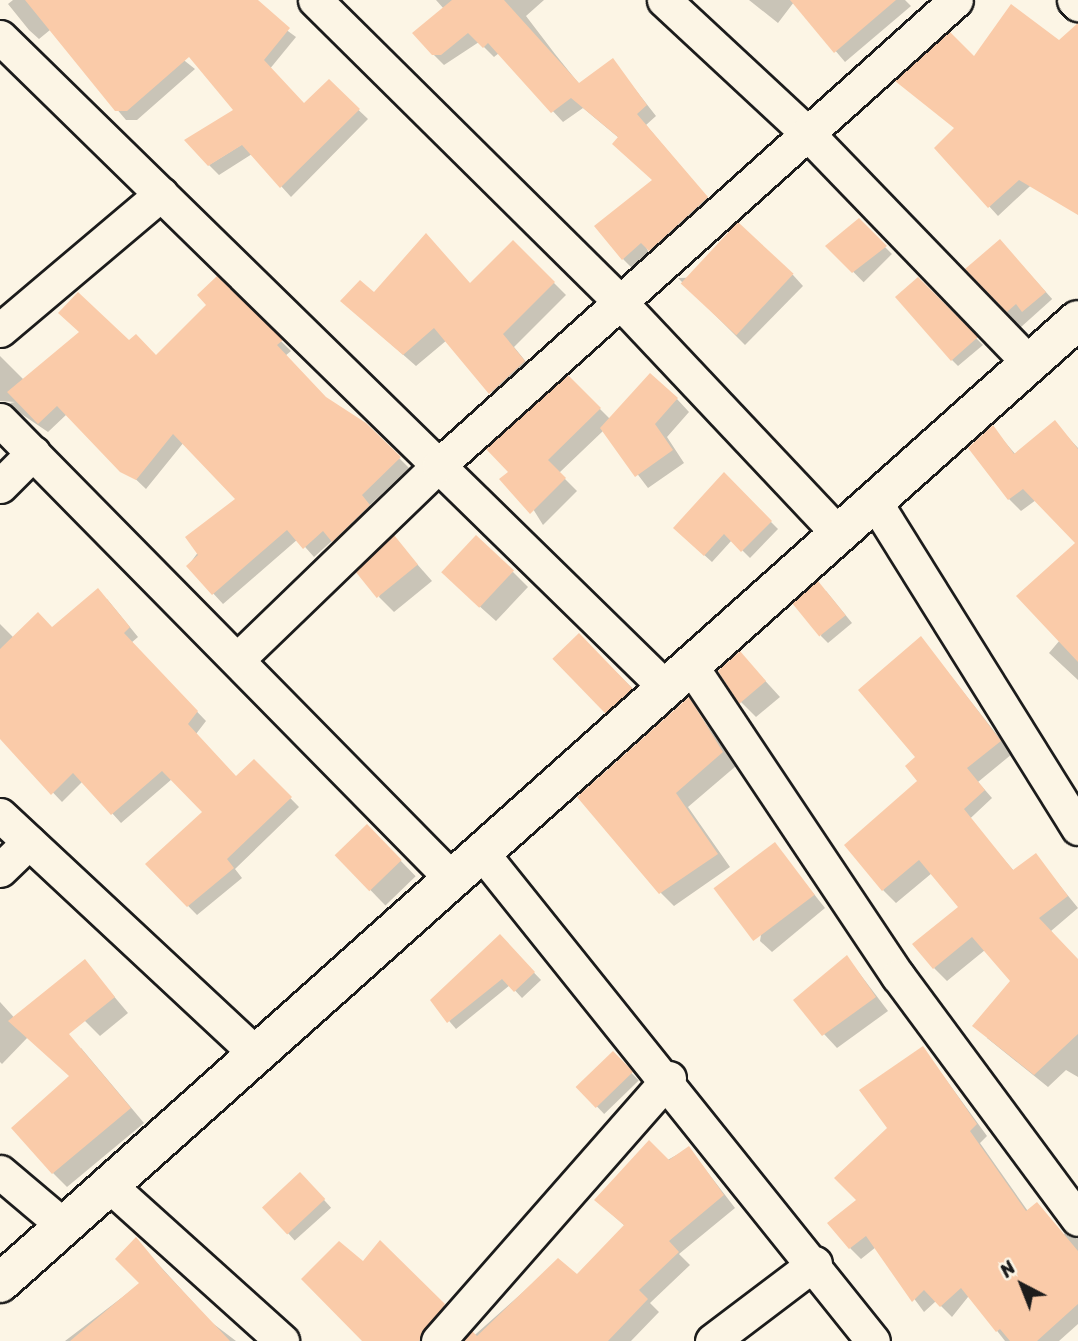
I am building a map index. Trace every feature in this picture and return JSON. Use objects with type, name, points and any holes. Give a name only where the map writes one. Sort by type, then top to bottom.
[{"type":"street","points":[[315,0],[620,302],[839,534]]},
{"type":"street","points":[[664,0],[807,133],[1030,364]]},
{"type":"street","points":[[239,658],[439,465],[956,0]]},
{"type":"street","points":[[1074,0],[1078,4]]},
{"type":"street","points":[[0,37],[439,465],[679,677],[1078,1219]]},
{"type":"street","points":[[0,330],[161,194]]},
{"type":"street","points":[[0,1283],[1078,320]]},
{"type":"street","points":[[0,420],[239,658],[452,879]]},
{"type":"street","points":[[0,486],[33,453]]},
{"type":"street","points":[[875,502],[1078,828]]},
{"type":"street","points":[[0,815],[256,1054]]},
{"type":"street","points":[[0,870],[29,842]]},
{"type":"street","points":[[482,853],[669,1078],[816,1263],[873,1341]]},
{"type":"street","points":[[438,1341],[669,1078]]},
{"type":"street","points":[[0,1172],[64,1226]]},
{"type":"street","points":[[109,1185],[282,1341]]},
{"type":"street","points":[[712,1341],[816,1263]]},
{"type":"building","points":[[25,0],[258,0],[290,28],[264,60],[304,103],[329,79],[360,109],[280,188],[242,145],[208,166],[184,140],[233,110],[189,57],[127,111],[115,111]]},
{"type":"building","points":[[452,0],[504,0],[579,83],[613,58],[647,105],[637,114],[708,197],[649,251],[641,243],[622,260],[594,226],[652,180],[612,144],[618,137],[571,98],[551,113],[488,43],[483,48],[468,33],[441,55],[432,55],[412,33]]},
{"type":"building","points":[[790,0],[896,0],[834,53]]},
{"type":"building","points":[[1011,4],[1059,40],[1078,23],[1078,215],[1019,180],[988,208],[934,148],[954,128],[895,81],[950,32],[974,56]]},
{"type":"building","points":[[859,218],[887,246],[852,273],[825,246]]},
{"type":"building","points":[[738,222],[794,274],[736,335],[681,283]]},
{"type":"building","points":[[426,233],[470,283],[513,240],[555,282],[503,334],[525,361],[489,394],[434,328],[403,355],[340,301],[360,280],[374,292]]},
{"type":"building","points":[[1000,239],[1046,292],[1022,312],[1016,304],[1007,312],[965,269]]},
{"type":"building","points":[[217,276],[283,340],[277,345],[326,397],[366,423],[401,457],[362,495],[370,505],[332,542],[323,531],[303,549],[287,530],[212,595],[186,566],[198,555],[185,537],[235,499],[173,434],[136,480],[120,472],[57,406],[38,424],[7,392],[79,332],[58,313],[78,292],[129,340],[136,334],[156,355],[206,305],[197,295]]},
{"type":"building","points":[[918,277],[978,337],[951,361],[895,297]]},
{"type":"building","points":[[650,373],[678,398],[655,424],[673,450],[635,477],[600,428]]},
{"type":"building","points":[[568,375],[601,408],[548,460],[566,478],[530,514],[499,479],[508,472],[486,449]]},
{"type":"building","points":[[1055,420],[1078,449],[1078,662],[1016,596],[1075,543],[1023,489],[1008,500],[968,448],[993,425],[1014,454]]},
{"type":"building","points":[[724,472],[772,521],[741,552],[724,534],[704,556],[673,528]]},
{"type":"building","points":[[394,535],[418,565],[377,598],[353,568]]},
{"type":"building","points":[[476,535],[514,570],[479,608],[441,572]]},
{"type":"building","points":[[818,581],[846,615],[819,637],[792,602]]},
{"type":"building","points":[[98,588],[130,627],[124,633],[198,711],[188,724],[236,776],[254,759],[292,797],[227,859],[234,868],[187,907],[145,864],[202,812],[162,771],[111,815],[73,773],[51,795],[0,739],[0,649],[38,612],[52,627]]},
{"type":"building","points":[[579,633],[632,688],[606,714],[552,659]]},
{"type":"building","points":[[921,636],[1001,741],[967,768],[985,790],[964,809],[1013,870],[1036,853],[1068,896],[1039,918],[1078,959],[1078,1034],[1034,1075],[972,1026],[1010,981],[972,937],[933,969],[912,944],[958,907],[919,860],[882,891],[844,845],[917,781],[905,766],[915,757],[858,690]]},
{"type":"building","points":[[740,651],[766,681],[739,704],[718,671]]},
{"type":"building","points":[[689,697],[723,752],[676,793],[718,854],[659,894],[577,797]]},
{"type":"building","points":[[367,824],[402,860],[369,891],[335,855]]},
{"type":"building","points":[[775,842],[815,895],[753,941],[714,888]]},
{"type":"building","points":[[500,934],[535,972],[514,992],[502,979],[447,1023],[430,1000]]},
{"type":"building","points":[[847,955],[876,997],[822,1036],[793,1000]]},
{"type":"building","points":[[85,959],[115,997],[69,1034],[131,1108],[52,1174],[11,1128],[69,1076],[8,1021]]},
{"type":"building","points":[[923,1046],[977,1124],[970,1131],[1026,1211],[1037,1202],[1078,1251],[1078,1304],[1037,1341],[1010,1341],[1000,1329],[996,1332],[961,1288],[940,1307],[924,1290],[912,1302],[866,1236],[849,1249],[827,1223],[856,1200],[834,1178],[887,1128],[859,1090]]},
{"type":"building","points":[[613,1051],[633,1072],[596,1108],[576,1087]]},
{"type":"building","points":[[649,1140],[669,1160],[689,1146],[724,1195],[669,1241],[679,1252],[639,1290],[648,1299],[608,1341],[464,1341],[472,1331],[477,1336],[558,1258],[577,1274],[624,1225],[594,1200]]},
{"type":"building","points":[[300,1172],[325,1199],[287,1235],[262,1207]]},
{"type":"building","points":[[136,1237],[230,1341],[70,1341],[139,1283],[115,1259]]},
{"type":"building","points":[[380,1240],[445,1304],[419,1341],[362,1341],[301,1279],[339,1241],[363,1261]]}]
